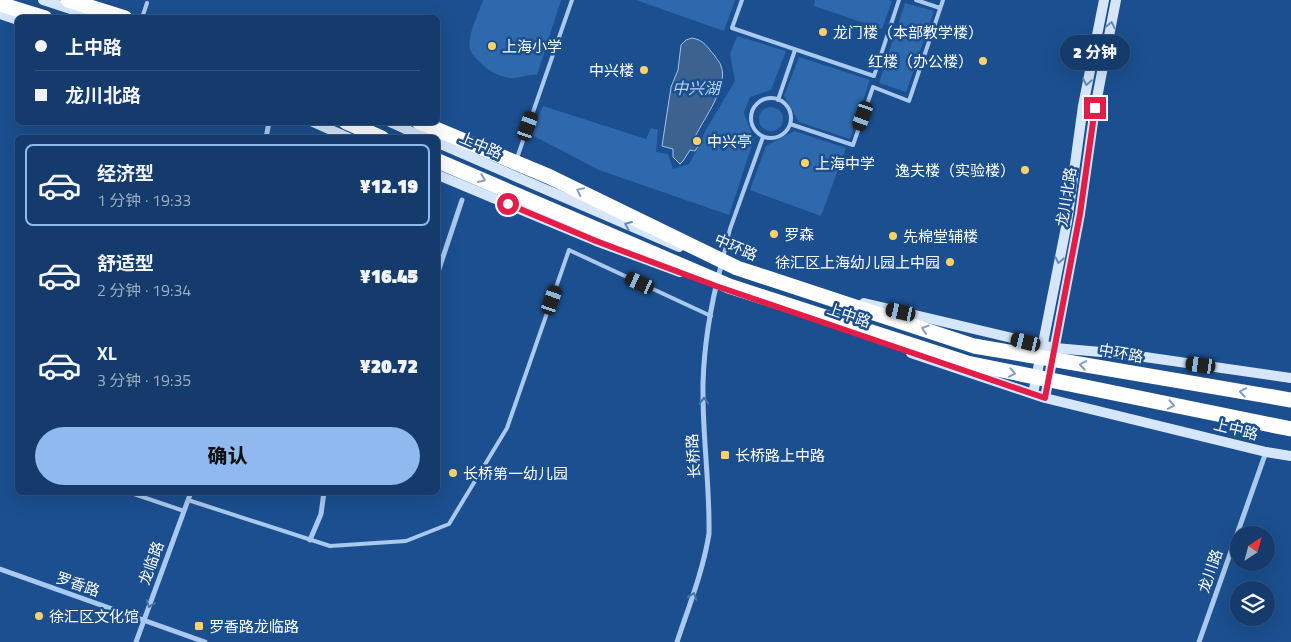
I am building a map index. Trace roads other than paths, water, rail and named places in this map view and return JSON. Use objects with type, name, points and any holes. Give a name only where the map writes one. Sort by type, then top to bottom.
[{"type":"highway","points":[[68,0],[116,15]]},
{"type":"highway","points":[[0,4],[36,15]]},
{"type":"highway","points":[[353,125],[375,135]]},
{"type":"highway","name":"中环路","points":[[426,125],[548,176],[737,268],[974,346],[1291,400]]},
{"type":"highway","points":[[440,162],[729,286],[966,364],[1291,430]]},
{"type":"main road","points":[[43,0],[89,15]]},
{"type":"main road","name":"龙川北路","points":[[1033,394],[1067,222],[1083,106],[1104,0]]},
{"type":"main road","name":"龙川北路","points":[[1045,398],[1081,206],[1095,108],[1116,0]]},
{"type":"main road","points":[[0,14],[15,19]]},
{"type":"main road","points":[[320,125],[342,135]]},
{"type":"main road","points":[[397,125],[418,135]]},
{"type":"main road","name":"上中路","points":[[440,144],[750,278],[939,320],[1043,346],[1124,354],[1291,378]]},
{"type":"main road","name":"上中路","points":[[440,176],[596,241],[716,286],[1045,398],[1266,452],[1291,456]]},
{"type":"street","points":[[440,266],[462,200]]},
{"type":"street","name":"长桥路","points":[[676,642],[700,576],[709,534],[703,384],[704,360],[721,266]]},
{"type":"street","name":"龙川路","points":[[1199,642],[1266,452]]},
{"type":"street","name":"龙临路","points":[[136,642],[190,495]]},
{"type":"street","points":[[310,540],[321,514],[324,495]]},
{"type":"street","name":"罗香路","points":[[0,569],[205,642]]},
{"type":"lane","points":[[511,175],[572,0]]},
{"type":"lane","points":[[742,0],[732,28],[874,76],[899,0]]},
{"type":"lane","points":[[916,0],[940,8]]},
{"type":"lane","points":[[790,124],[853,145],[873,87],[909,101],[943,0]]},
{"type":"lane","points":[[143,15],[147,3]]},
{"type":"lane","points":[[778,100],[795,50]]},
{"type":"lane","points":[[768,99],[778,100],[786,106],[789,112],[790,124],[782,135],[770,138],[763,137],[754,128],[751,116],[753,110],[762,101],[768,99]]},
{"type":"lane","points":[[721,266],[730,229],[763,137]]},
{"type":"lane","points":[[188,500],[330,546],[406,541],[449,524],[507,428],[569,250],[711,316]]},
{"type":"lane","points":[[137,495],[184,510]]},
{"type":"water","name":"中兴湖","points":[[692,38],[700,40],[715,56],[720,63],[723,74],[719,92],[695,137],[694,142],[699,145],[695,151],[690,150],[680,164],[673,157],[673,149],[662,146],[671,87],[678,70],[681,45],[686,40]]},
{"type":"place","name":"龙门楼（本部教学楼）","points":[[823,32]]},
{"type":"place","name":"上海小学","points":[[492,46]]},
{"type":"place","name":"红楼（办公楼）","points":[[983,61]]},
{"type":"place","name":"中兴楼","points":[[644,70]]},
{"type":"place","name":"中兴亭","points":[[697,141]]},
{"type":"place","name":"上海中学","points":[[805,163]]},
{"type":"place","name":"逸夫楼（实验楼）","points":[[1025,170]]},
{"type":"place","name":"罗森","points":[[774,234]]},
{"type":"place","name":"先棉堂辅楼","points":[[893,236]]},
{"type":"place","name":"徐汇区上海幼儿园上中园","points":[[950,262]]},
{"type":"place","name":"长桥路上中路","points":[[725,455]]},
{"type":"place","name":"长桥第一幼儿园","points":[[453,473]]},
{"type":"place","name":"徐汇区文化馆","points":[[39,616]]},
{"type":"place","name":"罗香路龙临路","points":[[199,626]]}]
